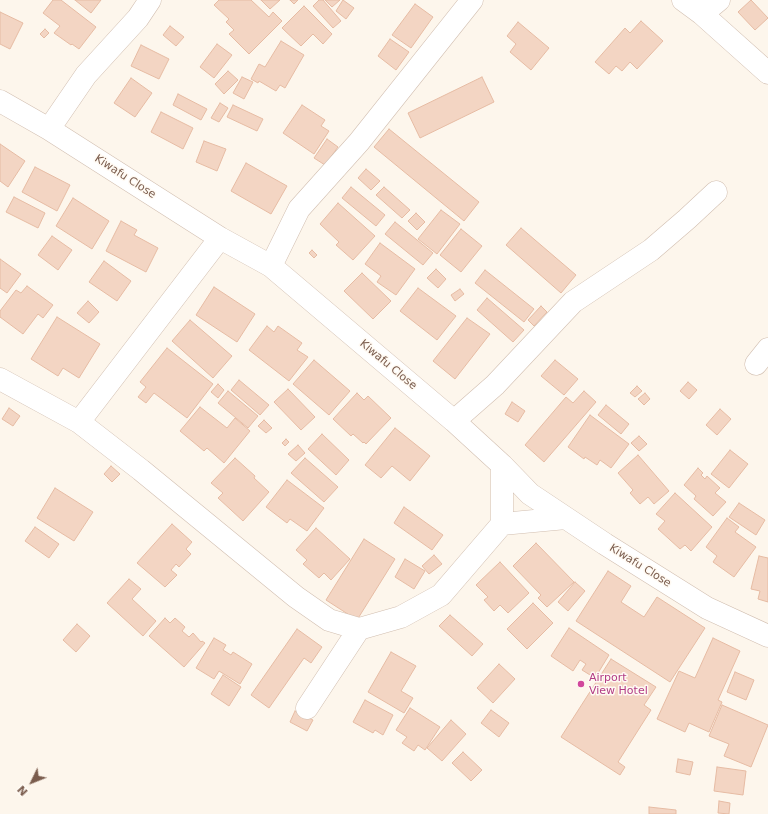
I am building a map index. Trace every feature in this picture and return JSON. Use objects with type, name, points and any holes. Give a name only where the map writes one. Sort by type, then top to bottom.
[{"type":"street","points":[[49,129],[86,75],[138,18],[150,0]]},
{"type":"street","points":[[271,266],[299,209],[359,142],[472,0]]},
{"type":"street","points":[[682,0],[702,14],[768,73]]},
{"type":"street","points":[[702,14],[719,0]]},
{"type":"street","name":"Kiwafu Close","points":[[0,101],[49,129],[220,238],[271,266],[454,421],[502,465],[530,494],[605,544],[707,608],[768,636]]},
{"type":"street","points":[[454,421],[495,385],[573,302],[651,250],[716,192]]},
{"type":"street","points":[[79,422],[220,238]]},
{"type":"street","points":[[0,379],[79,422],[141,470],[296,597],[329,620],[358,629],[401,617],[441,595],[502,524],[502,465]]},
{"type":"street","points":[[502,524],[566,518]]},
{"type":"street","points":[[307,708],[358,629]]},
{"type":"building","points":[[53,0],[61,0],[96,27],[79,49],[54,33],[60,26],[43,13]]},
{"type":"building","points":[[75,0],[101,0],[91,13]]},
{"type":"building","points":[[219,0],[251,0],[269,17],[273,12],[282,21],[249,54],[229,34],[234,30],[226,22],[229,19],[214,5]]},
{"type":"building","points":[[261,0],[280,0],[270,9]]},
{"type":"building","points":[[290,0],[298,0],[294,4]]},
{"type":"building","points":[[319,0],[323,0],[341,21],[333,28],[313,6]]},
{"type":"building","points":[[325,0],[340,0],[332,7]]},
{"type":"building","points":[[343,0],[354,8],[346,19],[336,11]]},
{"type":"building","points":[[751,0],[768,18],[755,30],[738,12]]},
{"type":"building","points":[[415,4],[433,17],[411,48],[392,35]]},
{"type":"building","points":[[304,6],[332,34],[323,44],[313,34],[301,46],[282,28]]},
{"type":"building","points":[[0,12],[23,23],[10,49],[0,44]]},
{"type":"building","points":[[641,21],[663,41],[637,69],[630,62],[622,71],[616,66],[609,74],[595,62],[625,28],[630,33]]},
{"type":"building","points":[[518,22],[549,48],[531,70],[510,52],[516,44],[507,36]]},
{"type":"building","points":[[170,26],[184,37],[176,46],[163,35]]},
{"type":"building","points":[[45,29],[49,33],[44,38],[40,34]]},
{"type":"building","points":[[390,39],[409,52],[396,70],[378,56]]},
{"type":"building","points":[[281,41],[304,55],[285,88],[280,85],[276,91],[259,81],[258,83],[251,79],[259,64],[265,67]]},
{"type":"building","points":[[217,44],[232,55],[214,78],[200,67]]},
{"type":"building","points":[[141,45],[169,59],[159,79],[131,66]]},
{"type":"building","points":[[228,71],[238,80],[224,94],[215,84]]},
{"type":"building","points":[[242,77],[253,82],[244,99],[233,93]]},
{"type":"building","points":[[482,77],[494,102],[420,138],[408,113]]},
{"type":"building","points":[[131,78],[152,93],[135,117],[114,103]]},
{"type":"building","points":[[178,94],[207,109],[201,120],[173,105]]},
{"type":"building","points":[[220,103],[228,108],[219,122],[211,118]]},
{"type":"building","points":[[233,105],[263,119],[257,131],[227,117]]},
{"type":"building","points":[[302,105],[325,120],[321,126],[329,131],[314,154],[283,133]]},
{"type":"building","points":[[161,112],[193,128],[183,149],[151,132]]},
{"type":"building","points":[[389,129],[479,202],[464,221],[374,147]]},
{"type":"building","points":[[327,139],[338,147],[325,165],[314,158]]},
{"type":"building","points":[[204,141],[226,149],[217,171],[196,162]]},
{"type":"building","points":[[0,144],[25,161],[8,187],[0,181]]},
{"type":"building","points":[[246,163],[287,186],[271,214],[231,191]]},
{"type":"building","points":[[35,167],[70,185],[57,211],[22,192]]},
{"type":"building","points":[[366,169],[380,181],[371,190],[358,178]]},
{"type":"building","points":[[351,187],[385,215],[376,226],[342,198]]},
{"type":"building","points":[[384,187],[410,210],[402,218],[376,195]]},
{"type":"building","points":[[14,197],[45,213],[38,228],[6,212]]},
{"type":"building","points":[[73,198],[109,221],[92,249],[56,226]]},
{"type":"building","points":[[338,203],[375,236],[353,260],[336,245],[339,242],[320,224]]},
{"type":"building","points":[[441,210],[460,224],[437,254],[418,239]]},
{"type":"building","points":[[416,213],[425,222],[417,230],[408,221]]},
{"type":"building","points":[[121,221],[137,230],[134,235],[158,248],[146,272],[106,251]]},
{"type":"building","points":[[395,222],[433,253],[423,265],[385,234]]},
{"type":"building","points":[[521,228],[576,275],[561,293],[506,245]]},
{"type":"building","points":[[461,229],[482,246],[461,272],[440,255]]},
{"type":"building","points":[[52,236],[72,250],[58,270],[38,255]]},
{"type":"building","points":[[380,243],[415,269],[396,295],[377,282],[381,276],[365,264]]},
{"type":"building","points":[[312,250],[317,255],[314,258],[309,253]]},
{"type":"building","points":[[0,259],[21,274],[7,293],[0,288]]},
{"type":"building","points":[[104,261],[131,281],[117,301],[89,282]]},
{"type":"building","points":[[436,269],[446,279],[438,288],[427,278]]},
{"type":"building","points":[[485,270],[534,309],[524,322],[475,283]]},
{"type":"building","points":[[362,273],[391,301],[373,319],[344,291]]},
{"type":"building","points":[[27,286],[53,305],[43,318],[38,314],[23,334],[0,317],[0,311],[16,290],[21,293]]},
{"type":"building","points":[[214,287],[255,314],[237,342],[196,315]]},
{"type":"building","points":[[418,288],[456,316],[437,340],[400,311]]},
{"type":"building","points":[[460,289],[464,294],[455,301],[451,295]]},
{"type":"building","points":[[487,298],[524,330],[513,342],[477,310]]},
{"type":"building","points":[[88,301],[99,312],[89,323],[77,313]]},
{"type":"building","points":[[541,306],[547,312],[534,326],[528,320]]},
{"type":"building","points":[[57,317],[100,344],[79,378],[63,368],[58,376],[31,359]]},
{"type":"building","points":[[467,318],[490,334],[455,379],[433,361]]},
{"type":"building","points":[[190,320],[232,356],[213,378],[172,341]]},
{"type":"building","points":[[267,326],[274,332],[278,326],[302,343],[297,350],[308,357],[289,381],[249,350]]},
{"type":"building","points":[[167,348],[213,384],[187,418],[154,393],[146,403],[138,397],[146,387],[140,382]]},
{"type":"building","points":[[314,360],[350,391],[329,415],[293,384]]},
{"type":"building","points":[[555,360],[578,379],[564,395],[541,376]]},
{"type":"building","points":[[239,380],[269,405],[260,415],[231,390]]},
{"type":"building","points":[[688,382],[697,390],[689,399],[680,391]]},
{"type":"building","points":[[218,384],[224,390],[218,398],[211,392]]},
{"type":"building","points":[[637,386],[642,391],[635,397],[630,393]]},
{"type":"building","points":[[288,389],[315,417],[301,430],[274,402]]},
{"type":"building","points":[[228,391],[258,416],[248,428],[218,403]]},
{"type":"building","points":[[584,391],[596,402],[544,462],[525,445],[566,397],[573,403]]},
{"type":"building","points":[[357,393],[364,400],[368,396],[391,418],[366,444],[353,434],[351,436],[333,419]]},
{"type":"building","points":[[645,393],[650,399],[644,405],[638,399]]},
{"type":"building","points":[[512,402],[525,411],[518,422],[505,414]]},
{"type":"building","points":[[606,405],[629,424],[621,434],[598,415]]},
{"type":"building","points":[[200,407],[227,428],[235,418],[250,431],[224,463],[207,448],[204,451],[180,431]]},
{"type":"building","points":[[9,408],[20,416],[13,426],[2,419]]},
{"type":"building","points":[[720,409],[731,419],[717,435],[706,425]]},
{"type":"building","points":[[590,415],[629,444],[611,468],[600,460],[597,465],[585,457],[584,459],[568,447]]},
{"type":"building","points":[[264,420],[272,428],[266,433],[258,426]]},
{"type":"building","points":[[395,428],[430,456],[410,481],[392,466],[381,478],[365,465]]},
{"type":"building","points":[[322,434],[349,460],[336,475],[308,449]]},
{"type":"building","points":[[639,436],[647,444],[639,451],[631,443]]},
{"type":"building","points":[[286,439],[289,442],[285,446],[282,443]]},
{"type":"building","points":[[298,445],[305,453],[296,461],[288,454]]},
{"type":"building","points":[[730,450],[748,464],[729,488],[711,474]]},
{"type":"building","points":[[638,455],[669,491],[654,504],[648,497],[640,504],[630,493],[633,490],[618,473]]},
{"type":"building","points":[[235,458],[255,476],[254,478],[269,492],[243,521],[218,498],[223,493],[211,483]]},
{"type":"building","points":[[305,458],[338,487],[324,502],[291,473]]},
{"type":"building","points":[[111,466],[120,474],[112,482],[104,474]]},
{"type":"building","points":[[698,468],[703,473],[701,475],[705,479],[707,476],[720,488],[715,493],[726,502],[713,516],[694,499],[696,496],[684,485]]},
{"type":"building","points":[[287,480],[324,508],[307,531],[290,519],[287,523],[266,507]]},
{"type":"building","points":[[55,488],[93,512],[74,541],[37,518]]},
{"type":"building","points":[[675,493],[712,527],[691,551],[685,545],[680,549],[658,529],[665,521],[656,514]]},
{"type":"building","points":[[739,503],[765,520],[756,535],[729,517]]},
{"type":"building","points":[[404,507],[443,535],[432,550],[394,523]]},
{"type":"building","points":[[727,518],[739,527],[735,532],[756,547],[734,577],[713,562],[717,556],[706,547]]},
{"type":"building","points":[[172,524],[192,542],[186,549],[191,554],[179,567],[176,564],[171,570],[177,575],[165,587],[137,563]]},
{"type":"building","points":[[35,527],[59,544],[49,558],[25,541]]},
{"type":"building","points":[[316,528],[350,559],[331,580],[324,573],[319,578],[303,564],[307,560],[296,550]]},
{"type":"building","points":[[364,539],[395,559],[357,620],[326,600]]},
{"type":"building","points":[[536,543],[574,582],[547,607],[538,598],[541,595],[513,566]]},
{"type":"building","points":[[434,555],[442,564],[429,574],[422,566]]},
{"type":"building","points":[[759,556],[768,558],[768,602],[758,599],[760,591],[751,589]]},
{"type":"building","points":[[405,559],[425,571],[414,589],[395,577]]},
{"type":"building","points":[[500,562],[529,593],[508,613],[500,605],[494,611],[484,600],[488,597],[476,585]]},
{"type":"building","points":[[608,571],[631,586],[621,602],[644,617],[657,597],[705,628],[670,682],[576,621]]},
{"type":"building","points":[[129,579],[141,589],[132,599],[156,621],[143,636],[107,603]]},
{"type":"building","points":[[575,582],[585,591],[568,611],[558,602]]},
{"type":"building","points":[[533,603],[553,623],[527,649],[507,629]]},
{"type":"building","points":[[450,615],[483,644],[472,656],[439,626]]},
{"type":"building","points":[[165,618],[170,623],[175,618],[185,627],[182,631],[189,637],[193,633],[201,642],[202,641],[205,643],[184,667],[149,636]]},
{"type":"building","points":[[77,624],[90,636],[76,652],[63,640]]},
{"type":"building","points":[[569,628],[609,655],[595,678],[582,670],[586,664],[580,660],[573,671],[551,656]]},
{"type":"building","points":[[297,629],[322,647],[311,663],[304,658],[269,708],[251,695]]},
{"type":"building","points":[[214,638],[226,645],[223,650],[231,655],[233,652],[252,664],[240,684],[219,671],[214,679],[196,668]]},
{"type":"building","points":[[713,638],[740,651],[718,700],[722,702],[709,732],[689,723],[685,732],[657,719],[679,671],[695,678]]},
{"type":"building","points":[[391,652],[416,666],[401,691],[413,698],[404,713],[368,692]]},
{"type":"building","points":[[611,659],[656,687],[644,705],[651,710],[618,762],[625,767],[620,775],[561,737]]},
{"type":"building","points":[[499,664],[515,679],[493,703],[477,688]]},
{"type":"building","points":[[735,672],[754,680],[746,700],[727,692]]},
{"type":"building","points":[[223,675],[241,687],[229,706],[211,694]]},
{"type":"building","points":[[365,700],[393,715],[383,735],[375,730],[373,733],[353,722]]},
{"type":"building","points":[[722,705],[768,725],[751,767],[724,756],[729,744],[709,736]]},
{"type":"building","points":[[410,708],[440,727],[425,750],[418,745],[414,751],[402,743],[407,737],[396,730]]},
{"type":"building","points":[[491,710],[509,723],[499,737],[481,723]]},
{"type":"building","points":[[295,711],[313,720],[307,731],[290,722]]},
{"type":"building","points":[[451,720],[466,734],[442,761],[427,748]]},
{"type":"building","points":[[463,752],[482,770],[471,781],[452,763]]},
{"type":"building","points":[[678,759],[693,762],[690,775],[676,772]]},
{"type":"building","points":[[717,767],[746,771],[743,795],[714,791]]},
{"type":"building","points":[[719,801],[730,803],[729,814],[718,813]]},
{"type":"building","points":[[649,807],[676,810],[676,814],[649,814]]},
{"type":"place","name":"Airport View Hotel","points":[[581,684]]}]
